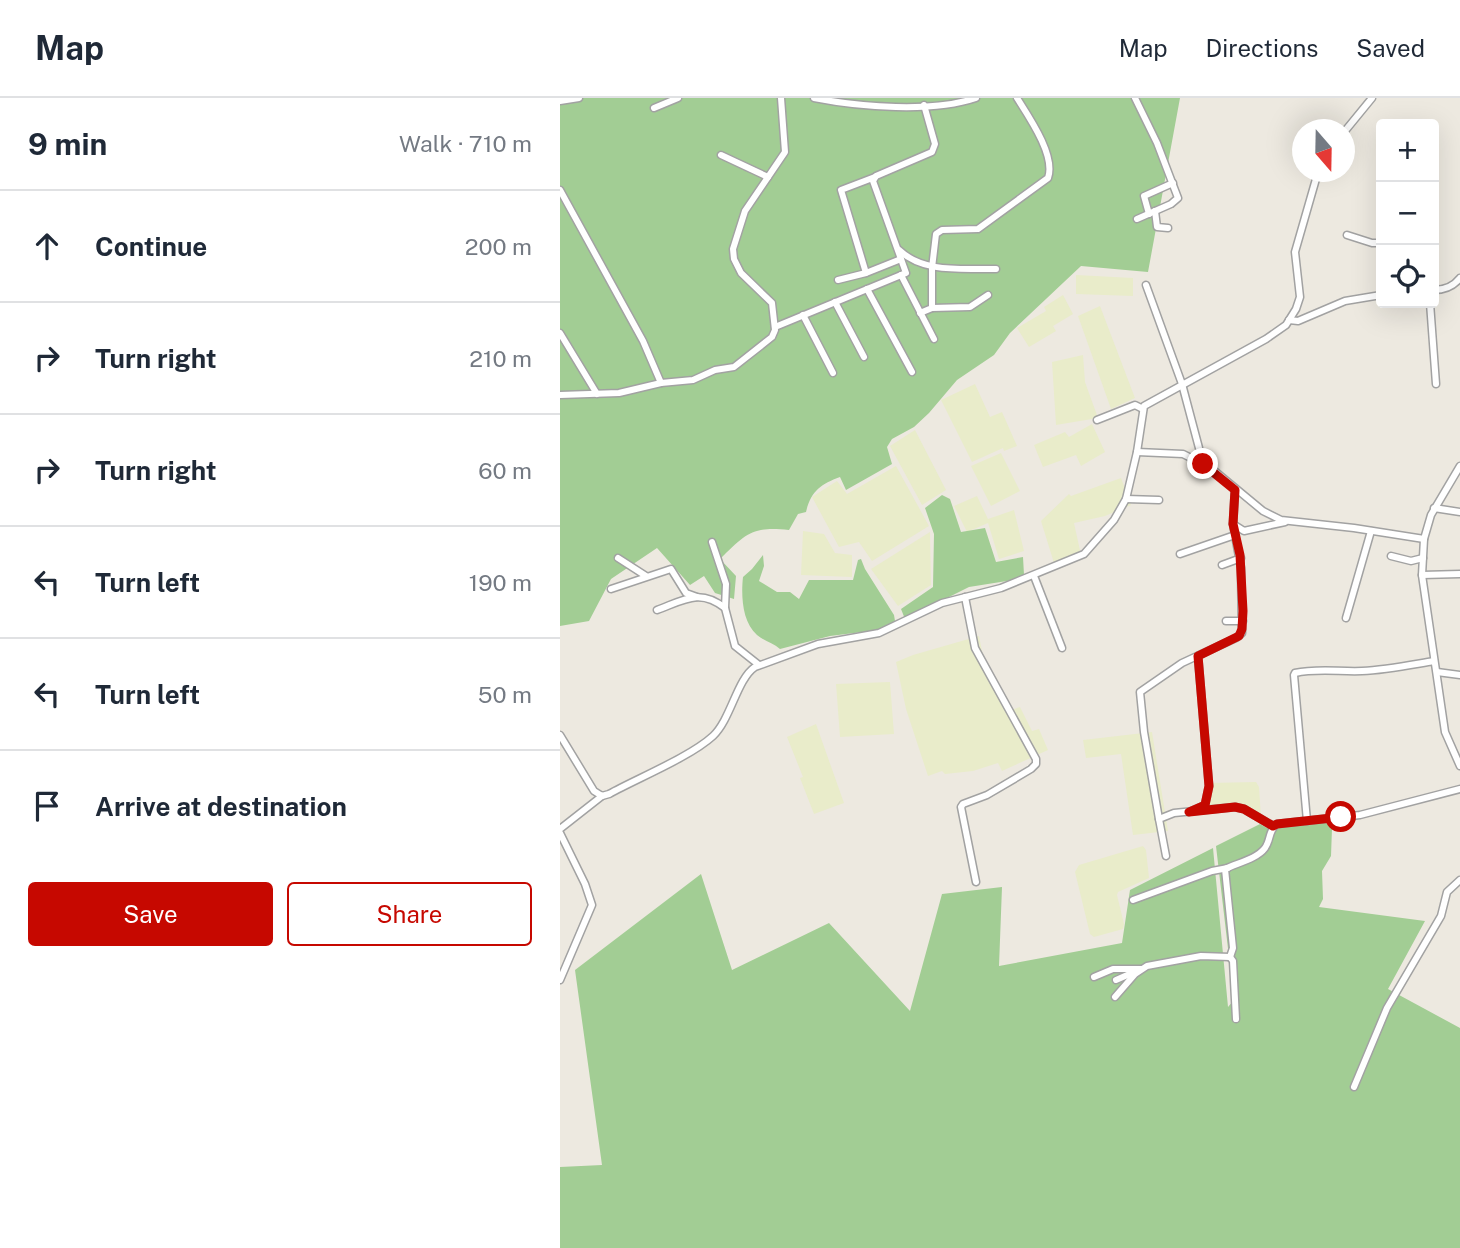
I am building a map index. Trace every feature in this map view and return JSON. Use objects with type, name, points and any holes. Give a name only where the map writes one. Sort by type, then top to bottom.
[{"type":"street","points":[[560,101],[579,98]]},
{"type":"street","points":[[654,107],[678,98]]},
{"type":"street","points":[[560,395],[619,394],[661,383],[693,380],[715,370],[734,367],[770,340],[775,327],[772,303],[741,273],[734,259],[733,249],[744,211],[785,152],[780,109],[782,98]]},
{"type":"street","points":[[814,98],[906,106],[948,104],[976,98]]},
{"type":"street","points":[[932,308],[932,268],[936,234],[978,229],[1048,178],[1051,171],[1049,155],[1017,98]]},
{"type":"street","points":[[1135,98],[1144,113],[1178,200],[1137,219]]},
{"type":"street","points":[[1355,119],[1372,98]]},
{"type":"street","points":[[866,273],[841,190],[932,152],[935,144],[924,105]]},
{"type":"street","points":[[721,155],[768,177]]},
{"type":"street","points":[[775,327],[906,273],[873,181],[876,176]]},
{"type":"street","points":[[560,980],[592,905],[560,831],[602,796],[688,752],[713,736],[749,670],[818,644],[879,633],[942,603],[1034,576],[1084,554],[1114,520],[1126,499],[1143,409],[1149,401],[1266,339],[1289,320],[1300,297],[1295,252],[1315,182]]},
{"type":"street","points":[[1168,228],[1157,227],[1144,196],[1172,183]]},
{"type":"street","points":[[560,190],[643,341],[661,383]]},
{"type":"street","points":[[1347,235],[1376,243]]},
{"type":"street","points":[[897,249],[906,257],[932,268],[996,269]]},
{"type":"street","points":[[838,280],[866,273],[901,259]]},
{"type":"street","points":[[901,275],[934,339]]},
{"type":"street","points":[[1439,289],[1448,288],[1460,278]]},
{"type":"street","points":[[1146,285],[1182,384],[1199,448]]},
{"type":"street","points":[[867,289],[912,372]]},
{"type":"street","points":[[920,313],[932,308],[970,307],[988,295]]},
{"type":"street","points":[[1289,320],[1298,321],[1345,301],[1376,296]]},
{"type":"street","points":[[835,302],[864,357]]},
{"type":"street","points":[[1430,308],[1436,384]]},
{"type":"street","points":[[803,315],[833,373]]},
{"type":"street","points":[[560,333],[597,394]]},
{"type":"street","points":[[1097,420],[1135,405],[1143,409]]},
{"type":"street","points":[[1137,452],[1181,453],[1211,468],[1235,490],[1272,516],[1287,522],[1424,539]]},
{"type":"street","points":[[1459,761],[1445,732],[1422,575],[1424,539],[1434,508],[1460,466]]},
{"type":"street","points":[[1166,856],[1144,732],[1140,692],[1174,667],[1239,636],[1243,621],[1241,558],[1233,524],[1235,490]]},
{"type":"street","points":[[1126,499],[1159,500]]},
{"type":"street","points":[[1434,508],[1460,512]]},
{"type":"street","points":[[1233,524],[1244,531],[1287,522]]},
{"type":"street","points":[[1346,618],[1371,531]]},
{"type":"street","points":[[1180,554],[1235,535]]},
{"type":"street","points":[[712,542],[726,584],[725,608],[736,646],[759,665]]},
{"type":"street","points":[[1391,556],[1411,561],[1423,558]]},
{"type":"street","points":[[1222,565],[1241,558]]},
{"type":"street","points":[[617,561],[646,576]]},
{"type":"street","points":[[611,589],[671,569],[686,593],[697,597]]},
{"type":"street","points":[[1422,575],[1460,574]]},
{"type":"street","points":[[1034,576],[1062,648]]},
{"type":"street","points":[[657,610],[704,596],[725,608]]},
{"type":"street","points":[[965,597],[975,648],[1036,759],[1036,764],[1031,769],[961,807],[976,882]]},
{"type":"street","points":[[1226,621],[1243,621]]},
{"type":"street","points":[[1189,812],[1205,805],[1209,786],[1198,656]]},
{"type":"street","points":[[1307,821],[1294,675],[1304,671],[1398,668],[1434,661]]},
{"type":"street","points":[[1437,672],[1460,675]]},
{"type":"street","points":[[560,735],[588,782],[602,796]]},
{"type":"street","points":[[1273,826],[1360,815],[1460,789]]},
{"type":"street","points":[[1159,819],[1174,813],[1235,807],[1244,809],[1273,826]]},
{"type":"street","points":[[1133,901],[1253,857],[1266,847],[1273,826]]},
{"type":"street","points":[[1228,868],[1224,872],[1233,948],[1230,957],[1237,1020]]},
{"type":"street","points":[[1354,1087],[1387,1008],[1441,916],[1447,892],[1458,884]]},
{"type":"street","points":[[1116,980],[1156,964],[1190,957],[1230,957]]},
{"type":"street","points":[[1094,977],[1113,969],[1141,969]]},
{"type":"street","points":[[1115,997],[1141,969]]},
{"type":"green space","points":[[560,98],[1180,98],[1148,272],[1081,266],[1010,333],[994,355],[957,380],[914,427],[892,439],[887,447],[892,464],[846,490],[840,477],[827,482],[814,494],[806,512],[798,514],[789,530],[757,531],[729,550],[720,559],[736,576],[734,599],[715,593],[704,576],[690,585],[657,548],[611,579],[589,621],[560,626]]},
{"type":"green space","points":[[1076,275],[1133,278],[1133,296],[1076,294]]},
{"type":"green space","points":[[1063,295],[1073,314],[1053,326],[1056,331],[1029,347],[1017,328],[1046,311],[1044,307]]},
{"type":"green space","points":[[1100,306],[1135,398],[1111,409],[1078,316]]},
{"type":"green space","points":[[1083,355],[1085,382],[1098,418],[1056,425],[1052,362]]},
{"type":"green space","points":[[975,384],[990,417],[1002,412],[1017,446],[1004,451],[1003,448],[972,462],[941,400]]},
{"type":"green space","points":[[1092,424],[1105,452],[1081,466],[1076,455],[1043,467],[1034,445],[1065,432],[1069,437]]},
{"type":"green space","points":[[915,430],[946,490],[922,505],[890,446]]},
{"type":"green space","points":[[1001,453],[1020,491],[991,506],[971,466]]},
{"type":"green space","points":[[896,466],[929,526],[872,561],[859,542],[839,547],[812,497],[837,481],[847,494]]},
{"type":"green space","points":[[1121,478],[1131,505],[1105,516],[1074,523],[1081,555],[1054,563],[1041,521],[1069,494],[1071,496]]},
{"type":"green space","points":[[942,495],[950,499],[961,532],[985,528],[996,562],[1023,557],[1024,575],[1013,580],[969,587],[905,619],[901,609],[933,587],[934,534],[925,508]]},
{"type":"green space","points":[[977,496],[988,519],[1014,510],[1024,551],[999,559],[988,523],[967,532],[954,506]]},
{"type":"green space","points":[[803,531],[824,534],[835,553],[852,555],[852,577],[801,575]]},
{"type":"green space","points":[[930,532],[931,585],[898,606],[871,569]]},
{"type":"green space","points":[[763,555],[764,566],[759,581],[777,592],[790,592],[799,599],[809,580],[853,580],[858,560],[861,559],[895,621],[878,630],[830,636],[780,649],[752,630],[744,608],[743,577]]},
{"type":"green space","points":[[979,636],[983,656],[1008,711],[1020,707],[1032,731],[1039,729],[1048,750],[1002,771],[998,763],[973,771],[945,774],[942,771],[928,776],[906,709],[896,662]]},
{"type":"green space","points":[[890,682],[894,734],[840,737],[836,684]]},
{"type":"green space","points":[[816,724],[844,803],[814,814],[787,737]]},
{"type":"green space","points":[[1152,732],[1168,831],[1133,835],[1121,754],[1086,758],[1083,740]]},
{"type":"green space","points":[[1256,782],[1259,787],[1261,817],[1234,805],[1207,804],[1207,783]]},
{"type":"green space","points":[[1325,821],[1332,828],[1331,856],[1322,871],[1323,899],[1319,907],[1425,921],[1388,989],[1460,1028],[1460,1248],[560,1248],[560,1167],[602,1165],[575,970],[701,874],[732,970],[829,923],[910,1011],[942,894],[1002,887],[999,966],[1122,943],[1130,890],[1213,848],[1228,1007],[1234,1000],[1216,846],[1260,824],[1267,828]]},
{"type":"green space","points":[[1143,846],[1146,850],[1149,878],[1118,892],[1117,895],[1123,929],[1094,937],[1090,934],[1075,872],[1079,865]]},
{"type":"route","points":[[1203,464],[1235,490],[1233,524],[1240,555],[1243,611],[1242,633],[1239,636],[1198,656],[1209,786],[1205,805],[1189,812],[1235,807],[1244,809],[1273,826],[1341,817]]}]
